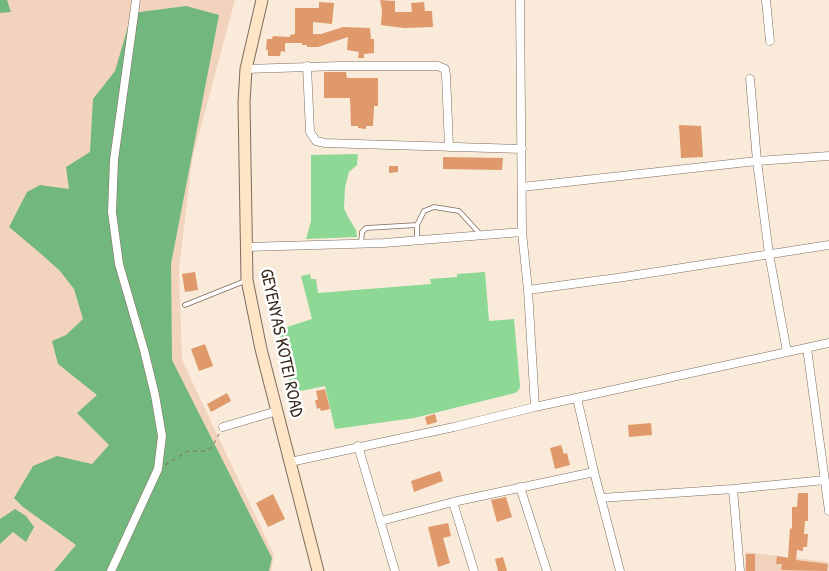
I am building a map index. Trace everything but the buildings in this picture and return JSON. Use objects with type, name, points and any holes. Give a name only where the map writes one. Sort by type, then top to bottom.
[{"type":"street","points":[[111,571],[158,469],[162,436],[155,395],[144,350],[119,264],[112,212],[114,160],[136,0]]},
{"type":"street","name":"GEYENYAS KOTEI ROAD","points":[[262,0],[246,69],[244,102],[247,280],[261,349],[318,571]]},
{"type":"street","points":[[520,0],[522,232],[528,290],[535,407]]},
{"type":"street","points":[[766,0],[770,41]]},
{"type":"street","points":[[246,69],[307,66],[438,66],[445,69],[446,75],[449,147]]},
{"type":"street","points":[[307,66],[310,132],[316,141],[325,143],[522,149]]},
{"type":"street","points":[[750,79],[757,161],[769,254],[787,352]]},
{"type":"street","points":[[522,187],[757,161],[829,156]]},
{"type":"street","points":[[246,247],[361,244],[522,232]]},
{"type":"street","points":[[528,290],[829,245]]},
{"type":"street","points":[[290,462],[829,343]]},
{"type":"street","points":[[807,348],[829,511]]},
{"type":"street","points":[[577,398],[620,571]]},
{"type":"street","points":[[223,427],[277,411]]},
{"type":"street","points":[[358,446],[395,571]]},
{"type":"street","points":[[381,521],[453,502],[594,472]]},
{"type":"street","points":[[601,498],[733,489],[825,480]]},
{"type":"street","points":[[520,487],[547,571]]},
{"type":"street","points":[[733,489],[740,571]]},
{"type":"street","points":[[453,502],[474,571]]},
{"type":"lane","points":[[417,240],[417,225],[424,211],[434,207],[459,211],[480,235]]},
{"type":"lane","points":[[361,244],[362,232],[366,228],[417,225]]},
{"type":"lane","points":[[185,305],[247,280]]},
{"type":"path","points":[[158,469],[188,451],[207,451],[212,447],[223,427]]},
{"type":"shaded area","points":[[0,0],[235,0],[192,160],[179,270],[182,360],[274,555],[271,571],[0,571]]},
{"type":"shaded area","points":[[745,552],[828,562],[829,571],[745,571]]},
{"type":"green space","points":[[0,0],[7,0],[11,12],[0,13]]},
{"type":"green space","points":[[186,6],[219,15],[171,264],[172,360],[272,558],[269,571],[54,571],[76,545],[23,507],[14,498],[33,466],[57,456],[92,464],[109,445],[77,413],[97,395],[58,364],[52,341],[66,335],[83,319],[74,289],[60,271],[9,227],[27,192],[40,185],[69,189],[66,167],[90,152],[93,99],[115,71],[132,13]]},
{"type":"green space","points":[[358,154],[357,165],[349,172],[345,187],[344,208],[356,230],[357,237],[306,239],[311,221],[311,155]]},
{"type":"green space","points":[[485,272],[489,321],[514,319],[520,386],[519,390],[515,393],[414,418],[335,429],[325,386],[291,393],[278,330],[312,319],[301,276],[310,274],[311,279],[316,279],[318,293],[431,284],[430,279],[457,277],[457,274]]},
{"type":"green space","points":[[15,509],[26,516],[34,527],[26,542],[13,532],[0,544],[0,519]]}]
